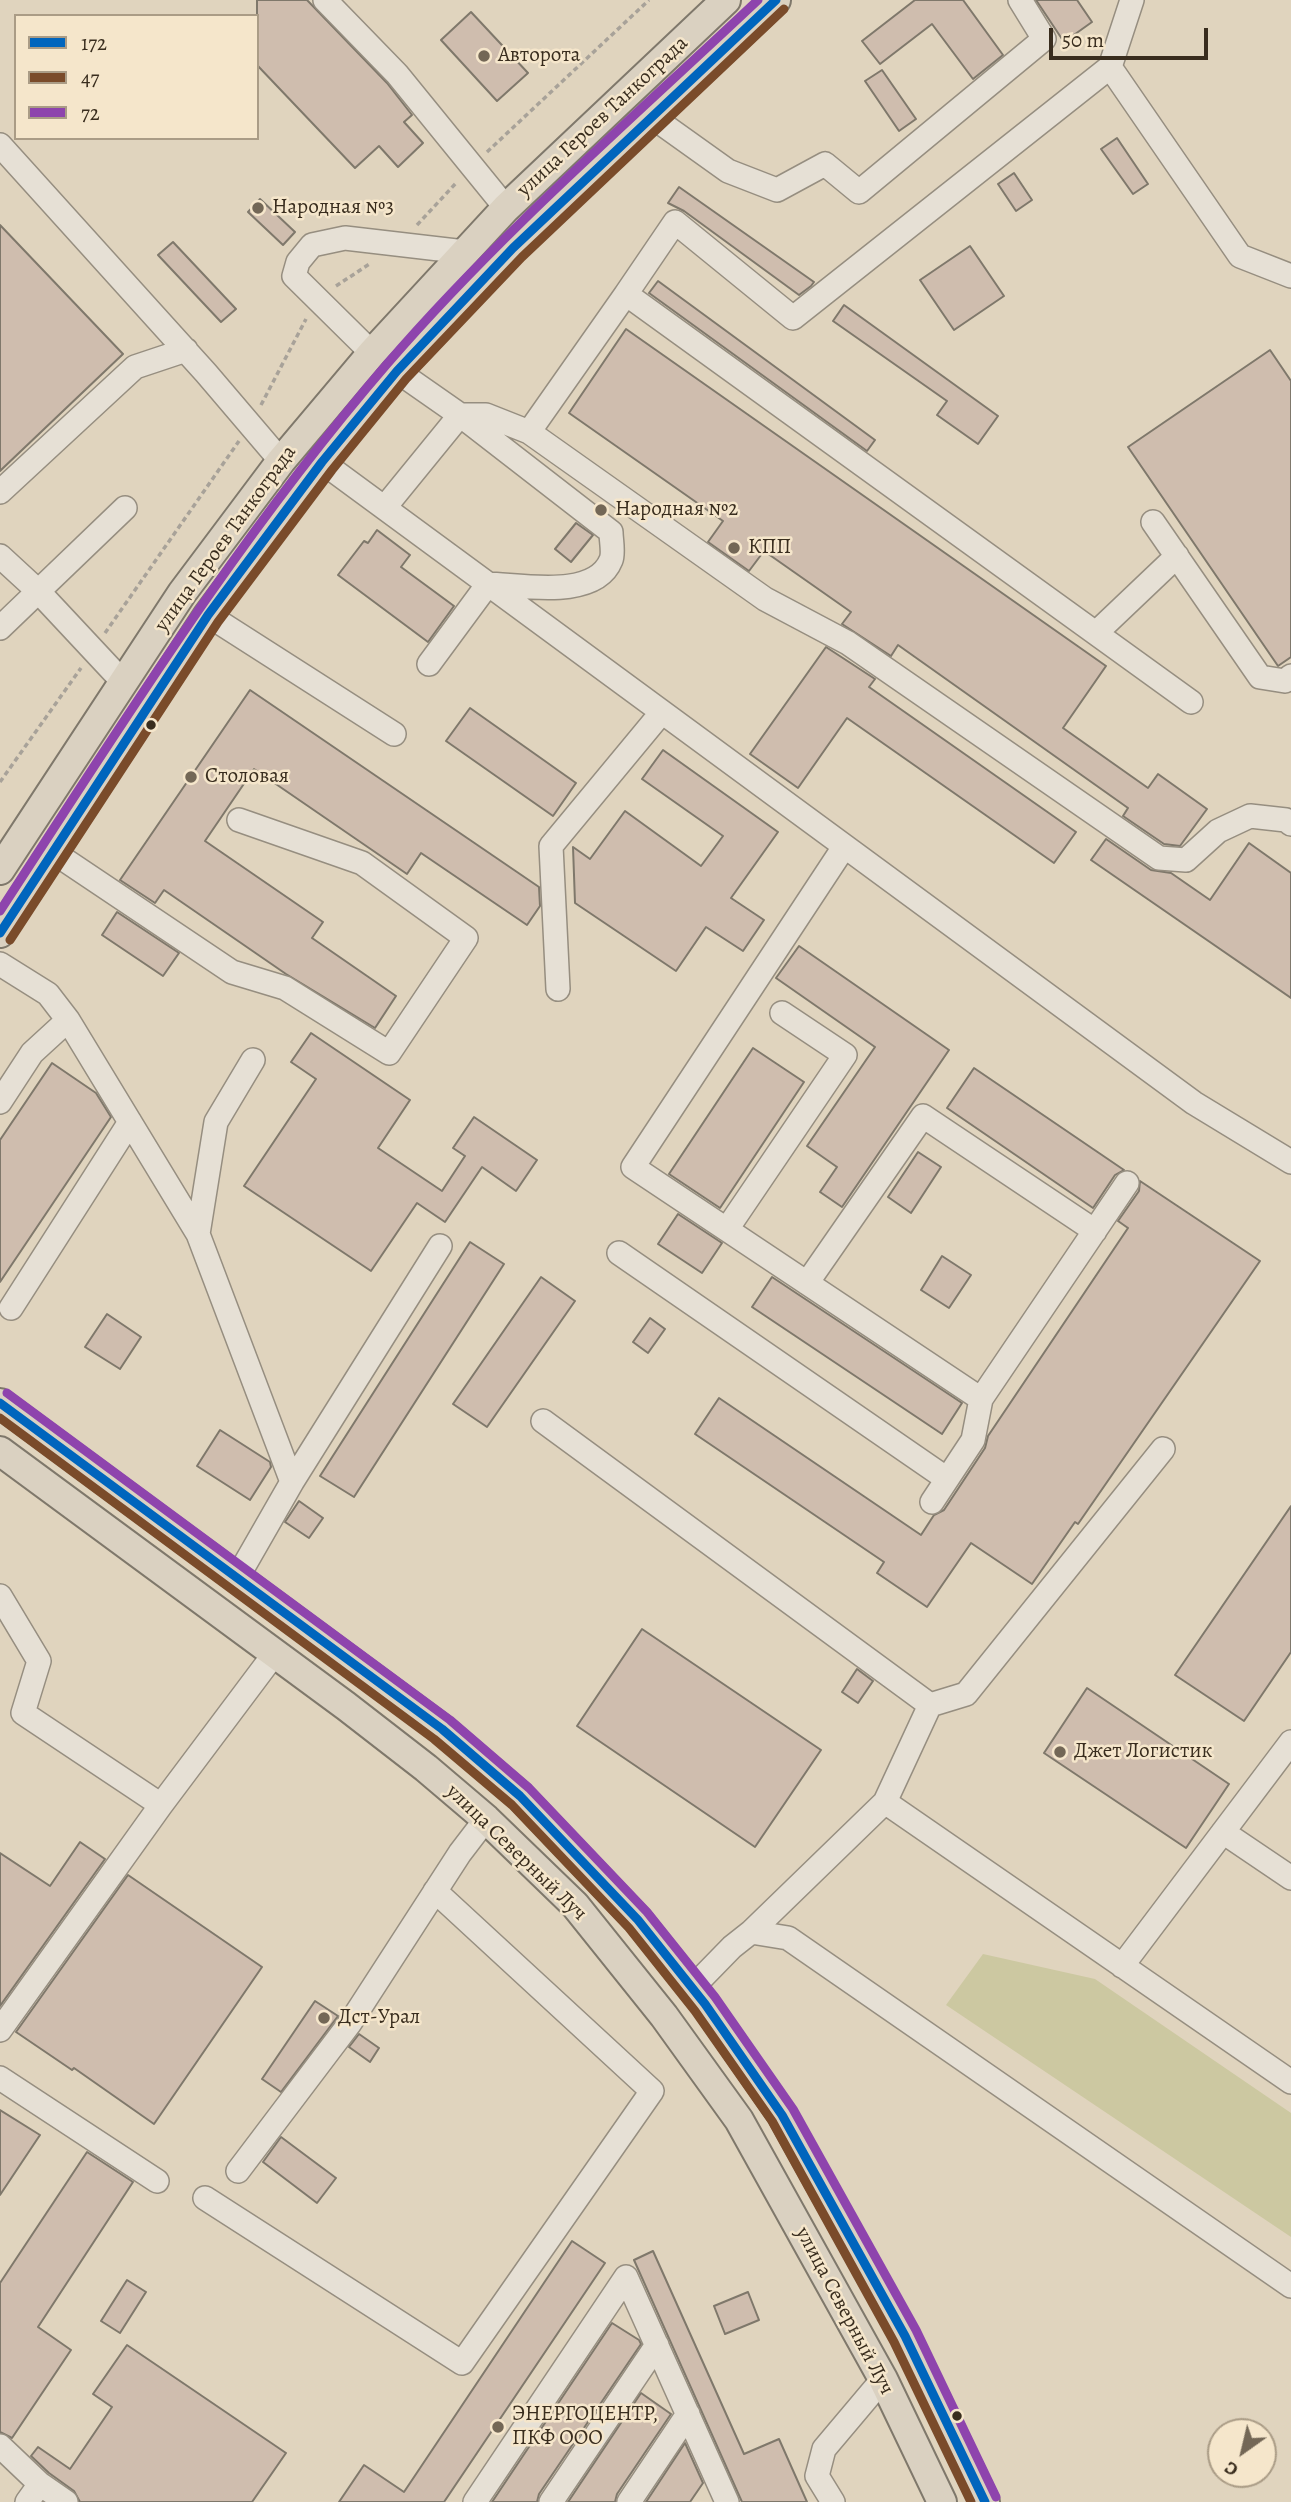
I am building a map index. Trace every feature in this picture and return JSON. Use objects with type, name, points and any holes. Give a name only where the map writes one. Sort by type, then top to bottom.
[{"type":"main road","name":"улица Героев Танкограда","points":[[0,870],[182,593],[281,461],[372,353],[506,208],[726,0]]},
{"type":"main road","name":"улица Героев Танкограда","points":[[0,933],[208,615],[322,462],[397,371],[513,248],[776,0]]},
{"type":"main road","name":"улица Северный Луч","points":[[0,1403],[442,1729],[520,1796],[638,1920],[692,1988],[782,2115],[905,2336],[985,2502]]},
{"type":"main road","name":"улица Северный Луч","points":[[0,1451],[275,1653],[426,1768],[486,1819],[575,1905],[664,2016],[739,2120],[883,2379],[935,2500]]},
{"type":"lane","points":[[325,0],[397,74],[506,208]]},
{"type":"lane","points":[[651,116],[728,171],[777,190],[825,164],[859,192],[1044,39],[1020,0]]},
{"type":"lane","points":[[529,432],[675,222],[793,318],[1110,67],[1132,0]]},
{"type":"lane","points":[[1110,67],[1240,256],[1291,276]]},
{"type":"lane","points":[[0,145],[186,350],[281,461]]},
{"type":"lane","points":[[372,353],[294,276],[298,262],[313,245],[345,238],[465,253]]},
{"type":"lane","points":[[626,294],[1191,702]]},
{"type":"lane","points":[[0,492],[135,367],[186,350]]},
{"type":"lane","points":[[397,371],[460,415],[611,532],[612,559],[597,579],[573,587],[488,584]]},
{"type":"lane","points":[[460,415],[486,415],[529,432],[765,599],[848,643],[1159,858],[1186,860],[1218,831],[1250,816],[1291,824]]},
{"type":"lane","points":[[384,507],[460,415]]},
{"type":"lane","points":[[322,462],[1195,1103],[1291,1162]]},
{"type":"lane","points":[[0,628],[125,508]]},
{"type":"lane","points":[[1153,522],[1260,677],[1285,681],[1291,676]]},
{"type":"lane","points":[[0,556],[38,591],[124,683]]},
{"type":"lane","points":[[1096,633],[1177,556]]},
{"type":"lane","points":[[429,664],[488,584]]},
{"type":"lane","points":[[208,615],[394,734]]},
{"type":"lane","points":[[558,989],[551,846],[662,712]]},
{"type":"lane","points":[[53,852],[232,972],[285,988],[389,1053],[466,938],[362,863],[239,820]]},
{"type":"lane","points":[[844,846],[633,1167],[981,1399]]},
{"type":"lane","points":[[0,964],[48,994],[68,1020],[198,1234],[292,1482]]},
{"type":"lane","points":[[727,1229],[845,1055],[782,1013]]},
{"type":"lane","points":[[0,1102],[32,1053],[68,1020]]},
{"type":"lane","points":[[198,1234],[216,1122],[253,1060]]},
{"type":"lane","points":[[807,1283],[923,1116],[1095,1231]]},
{"type":"lane","points":[[11,1308],[130,1122]]},
{"type":"lane","points":[[932,1502],[973,1440],[981,1399],[1127,1183]]},
{"type":"lane","points":[[237,1578],[292,1482],[440,1246]]},
{"type":"lane","points":[[620,1253],[947,1479]]},
{"type":"lane","points":[[543,1421],[930,1705]]},
{"type":"lane","points":[[692,1988],[885,1802],[930,1705],[966,1694],[1163,1449]]},
{"type":"lane","points":[[0,1596],[39,1661],[23,1713],[160,1805]]},
{"type":"lane","points":[[0,2030],[160,1805],[275,1653]]},
{"type":"lane","points":[[1122,1966],[1291,1742]]},
{"type":"lane","points":[[885,1802],[1291,2082]]},
{"type":"lane","points":[[238,2171],[350,2023],[460,1853],[486,1819]]},
{"type":"lane","points":[[1223,1832],[1291,1878]]},
{"type":"lane","points":[[205,2198],[461,2363],[652,2091],[435,1891]]},
{"type":"lane","points":[[751,1932],[788,1938],[1291,2286]]},
{"type":"lane","points":[[0,2078],[157,2181]]},
{"type":"lane","points":[[475,2502],[626,2277],[723,2492],[705,2502]]},
{"type":"lane","points":[[551,2502],[657,2345]]},
{"type":"lane","points":[[832,2502],[817,2476],[824,2449],[883,2379]]},
{"type":"lane","points":[[629,2502],[688,2414]]},
{"type":"lane","points":[[0,2446],[33,2493],[66,2502]]},
{"type":"path","points":[[0,782],[250,425],[316,299],[399,245],[472,166],[649,0]]},
{"type":"shaded area","points":[[983,1954],[1095,1979],[1291,2113],[1291,2237],[946,2005]]},
{"type":"building","points":[[257,0],[307,0],[387,83],[412,115],[404,122],[423,143],[398,167],[379,146],[355,168],[259,67]]},
{"type":"building","points":[[915,0],[963,0],[1003,55],[973,79],[932,24],[880,64],[862,41]]},
{"type":"building","points":[[1036,0],[1077,0],[1092,22],[1064,42]]},
{"type":"building","name":"Авторота","points":[[471,12],[528,73],[497,101],[441,40]]},
{"type":"building","points":[[882,70],[916,119],[899,131],[865,81]]},
{"type":"building","points":[[1117,138],[1148,184],[1133,194],[1101,149]]},
{"type":"building","points":[[1014,173],[1032,200],[1016,211],[998,184]]},
{"type":"building","points":[[679,187],[814,282],[799,295],[684,211],[668,203]]},
{"type":"building","points":[[260,199],[295,232],[283,245],[248,212]]},
{"type":"building","points":[[0,225],[123,354],[0,471]]},
{"type":"building","points":[[173,242],[236,309],[221,322],[158,255]]},
{"type":"building","points":[[970,246],[1004,296],[954,330],[920,280]]},
{"type":"building","points":[[658,281],[875,440],[867,451],[649,293]]},
{"type":"building","points":[[844,305],[998,416],[978,444],[937,415],[947,401],[833,321]]},
{"type":"building","points":[[626,329],[1106,666],[1063,728],[1148,788],[1158,774],[1207,809],[1180,846],[1164,844],[1123,816],[1128,808],[898,645],[891,656],[842,624],[851,612],[764,551],[749,571],[708,542],[723,521],[569,413]]},
{"type":"building","points":[[1270,350],[1291,381],[1291,657],[1278,666],[1128,447]]},
{"type":"building","points":[[576,523],[593,535],[571,562],[555,549]]},
{"type":"building","points":[[377,530],[410,555],[401,567],[454,606],[428,642],[338,575],[364,541],[368,543]]},
{"type":"building","points":[[826,647],[875,679],[869,687],[1076,832],[1054,863],[847,718],[798,788],[750,754]]},
{"type":"building","points":[[250,690],[539,887],[540,906],[527,925],[421,853],[407,874],[254,769],[205,841],[323,922],[312,938],[396,996],[375,1028],[286,974],[164,890],[155,903],[120,880]]},
{"type":"building","points":[[470,708],[576,783],[553,816],[446,741]]},
{"type":"building","points":[[663,750],[778,832],[731,898],[764,920],[743,951],[706,927],[676,971],[575,903],[573,847],[590,859],[625,811],[701,866],[723,836],[642,779]]},
{"type":"building","points":[[1106,839],[1151,870],[1171,873],[1210,900],[1249,843],[1291,873],[1291,998],[1091,860]]},
{"type":"building","points":[[117,912],[179,953],[163,976],[102,935]]},
{"type":"building","points":[[799,946],[949,1050],[842,1207],[820,1192],[837,1167],[807,1146],[875,1047],[776,978]]},
{"type":"building","points":[[311,1033],[410,1100],[378,1148],[442,1191],[465,1156],[453,1148],[474,1117],[537,1160],[516,1191],[482,1167],[445,1222],[417,1203],[371,1271],[244,1186],[316,1079],[291,1062]]},
{"type":"building","points":[[753,1048],[804,1082],[720,1208],[669,1174]]},
{"type":"building","points":[[52,1063],[96,1093],[111,1117],[0,1282],[0,1140]]},
{"type":"building","points":[[974,1068],[1124,1170],[1115,1175],[1093,1208],[947,1108]]},
{"type":"building","points":[[918,1152],[941,1167],[911,1213],[888,1197]]},
{"type":"building","points":[[1140,1181],[1260,1261],[1078,1524],[1075,1522],[1032,1584],[971,1543],[927,1607],[877,1573],[884,1562],[695,1434],[719,1398],[921,1535],[934,1515],[944,1510],[985,1448],[988,1436],[1128,1228],[1118,1221],[1139,1191]]},
{"type":"building","points":[[678,1214],[722,1243],[702,1273],[658,1244]]},
{"type":"building","points":[[470,1242],[504,1264],[354,1497],[320,1476]]},
{"type":"building","points":[[942,1256],[971,1275],[949,1308],[921,1290]]},
{"type":"building","points":[[541,1277],[575,1301],[487,1427],[453,1404]]},
{"type":"building","points":[[772,1277],[962,1403],[942,1434],[752,1307]]},
{"type":"building","points":[[107,1314],[141,1337],[120,1369],[85,1347]]},
{"type":"building","points":[[650,1318],[665,1329],[648,1353],[633,1342]]},
{"type":"building","points":[[220,1430],[270,1462],[271,1467],[250,1500],[197,1466]]},
{"type":"building","points":[[299,1501],[323,1518],[309,1538],[285,1522]]},
{"type":"building","points":[[1291,1506],[1291,1652],[1244,1721],[1175,1675]]},
{"type":"building","points":[[642,1629],[821,1750],[755,1847],[577,1726]]},
{"type":"building","points":[[857,1669],[873,1681],[858,1703],[842,1692]]},
{"type":"building","points":[[1087,1688],[1229,1784],[1186,1848],[1044,1753]]},
{"type":"building","points":[[80,1842],[105,1859],[0,2006],[0,1853],[50,1886]]},
{"type":"building","points":[[128,1875],[262,1967],[154,2124],[74,2068],[72,2070],[16,2032]]},
{"type":"building","points":[[315,2001],[338,2016],[281,2092],[262,2079]]},
{"type":"building","points":[[359,2034],[379,2048],[370,2062],[349,2047]]},
{"type":"building","points":[[0,2110],[40,2135],[0,2195]]},
{"type":"building","points":[[281,2137],[336,2178],[317,2203],[263,2162]]},
{"type":"building","points":[[87,2152],[133,2182],[38,2327],[71,2350],[12,2438],[0,2432],[0,2283]]},
{"type":"building","points":[[572,2241],[605,2263],[444,2502],[339,2502],[364,2465],[404,2492]]},
{"type":"building","points":[[653,2251],[744,2454],[779,2439],[807,2502],[742,2502],[634,2260]]},
{"type":"building","points":[[127,2280],[146,2292],[120,2333],[101,2321]]},
{"type":"building","points":[[748,2292],[759,2320],[725,2334],[714,2306]]},
{"type":"building","points":[[612,2323],[641,2344],[539,2494],[537,2502],[492,2502]]},
{"type":"building","points":[[127,2345],[286,2453],[252,2502],[80,2502],[74,2491],[31,2456],[38,2447],[70,2469],[112,2407],[93,2394]]},
{"type":"building","points":[[641,2393],[671,2414],[617,2494],[615,2502],[568,2502]]},
{"type":"building","points":[[685,2443],[703,2483],[690,2502],[646,2502]]},
{"type":"transit line","name":"72","points":[[0,911],[232,562],[333,429],[387,364],[521,223],[758,0]]},
{"type":"transit line","name":"172","points":[[0,933],[208,615],[322,462],[397,371],[513,248],[776,0]]},
{"type":"transit line","name":"47","points":[[10,940],[218,622],[332,470],[406,379],[522,257],[784,9]]},
{"type":"transit line","name":"72","points":[[7,1393],[450,1720],[529,1788],[647,1912],[715,1997],[793,2109],[916,2330],[996,2497]]},
{"type":"transit line","name":"172","points":[[0,1403],[442,1729],[520,1796],[638,1920],[705,2004],[782,2115],[905,2336],[985,2502]]},
{"type":"transit line","name":"47","points":[[0,1418],[434,1739],[512,1805],[629,1928],[695,2011],[772,2121],[894,2342],[971,2502]]},
{"type":"place","name":"Авторота","points":[[484,56]]},
{"type":"place","name":"Народная №3","points":[[258,208]]},
{"type":"place","name":"Народная №2","points":[[601,510]]},
{"type":"place","name":"КПП","points":[[734,548]]},
{"type":"place","name":"Столовая","points":[[191,777]]},
{"type":"place","name":"Джет Логистик","points":[[1060,1752]]},
{"type":"place","name":"Дст-Урал","points":[[324,2018]]},
{"type":"place","name":"ЭНЕРГОЦЕНТР, ПКФ ООО","points":[[498,2427]]}]
